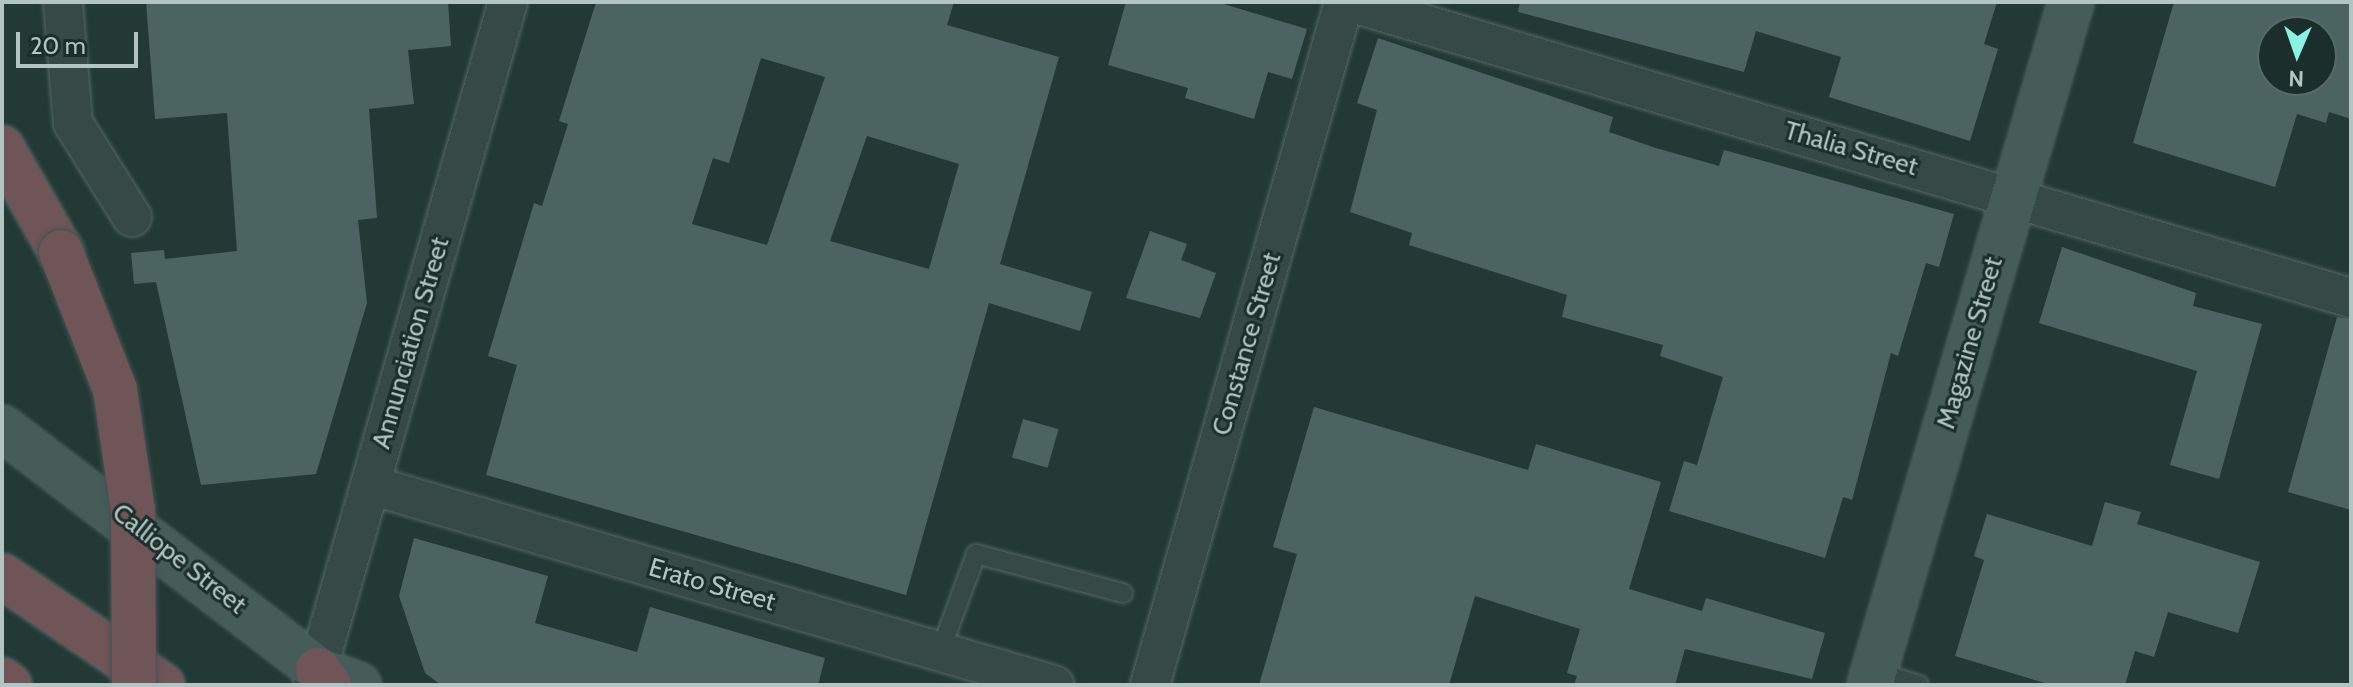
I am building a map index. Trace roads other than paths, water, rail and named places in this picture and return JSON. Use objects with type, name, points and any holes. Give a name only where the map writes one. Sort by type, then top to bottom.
[{"type":"highway","points":[[2,148],[61,252],[115,390],[133,510],[134,685]]},
{"type":"highway","points":[[2,576],[162,685]]},
{"type":"highway","points":[[2,680],[9,685]]},
{"type":"street","points":[[63,2],[73,123],[132,217]]},
{"type":"street","name":"Annunciation Street","points":[[330,681],[370,485],[508,2]]},
{"type":"street","name":"Thalia Street","points":[[1347,2],[2351,298]]},
{"type":"street","name":"Constance Street","points":[[1150,685],[1347,2]]},
{"type":"street","name":"Magazine Street","points":[[1872,678],[2071,2]]},
{"type":"street","name":"Calliope Street","points":[[2,428],[330,681]]},
{"type":"street","name":"Erato Street","points":[[370,485],[1054,685]]},
{"type":"lane","points":[[940,652],[976,554],[1123,593]]},
{"type":"lane","points":[[1872,678],[1919,685]]}]
